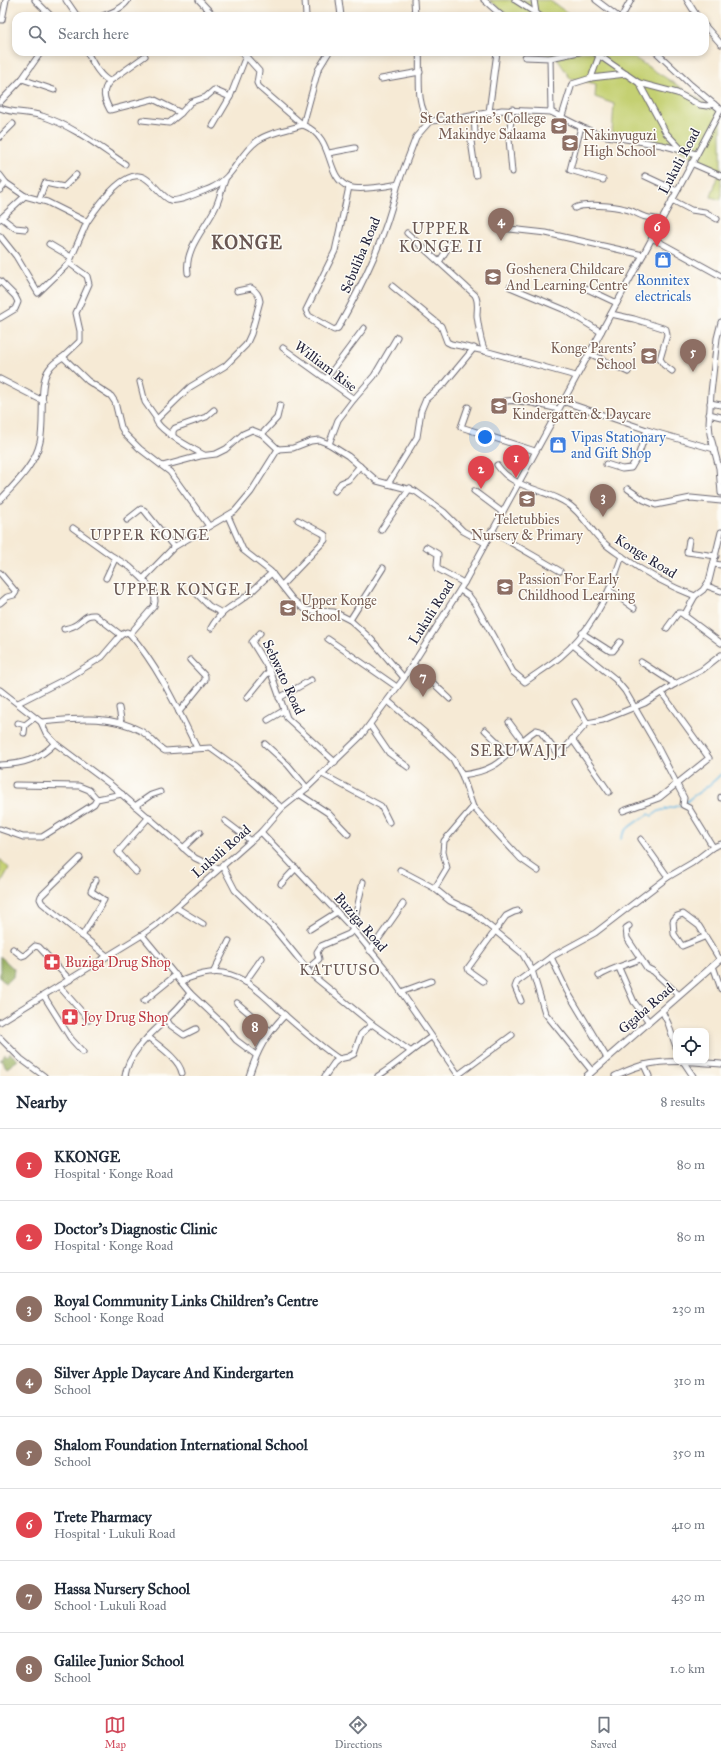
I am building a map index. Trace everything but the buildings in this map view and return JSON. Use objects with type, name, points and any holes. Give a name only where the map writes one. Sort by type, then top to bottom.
[{"type":"main road","name":"Ggaba Road","points":[[587,1076],[720,959]]},
{"type":"street","points":[[2,20],[6,0]]},
{"type":"street","points":[[35,0],[47,12]]},
{"type":"street","points":[[66,0],[74,12]]},
{"type":"street","points":[[117,12],[128,0]]},
{"type":"street","points":[[199,0],[210,12]]},
{"type":"street","points":[[305,0],[306,12]]},
{"type":"street","points":[[339,0],[340,12]]},
{"type":"street","points":[[414,0],[415,12]]},
{"type":"street","points":[[484,0],[498,12]]},
{"type":"street","points":[[515,0],[533,12]]},
{"type":"street","points":[[534,0],[537,12]]},
{"type":"street","points":[[596,0],[612,12]]},
{"type":"street","points":[[624,12],[631,0]]},
{"type":"street","points":[[687,0],[694,12]]},
{"type":"street","points":[[709,30],[721,44]]},
{"type":"street","points":[[0,102],[22,79],[38,56]]},
{"type":"street","points":[[90,56],[100,72],[107,80],[110,81]]},
{"type":"street","points":[[145,56],[110,81],[104,89],[110,110],[153,100],[180,113]]},
{"type":"street","points":[[213,126],[230,97],[243,56]]},
{"type":"street","points":[[246,56],[259,71],[257,83],[259,87],[303,125],[318,135],[323,141],[329,153],[335,173],[342,183],[349,187],[358,188],[398,184]]},
{"type":"street","points":[[303,125],[318,70],[326,56]]},
{"type":"street","points":[[419,56],[422,105],[430,121],[512,109],[551,112],[601,135],[681,149],[696,154]]},
{"type":"street","points":[[489,112],[496,56]]},
{"type":"street","points":[[525,57],[548,56],[551,112]]},
{"type":"street","points":[[591,78],[597,56]]},
{"type":"street","points":[[602,56],[639,83],[678,93],[700,105],[706,106],[714,104]]},
{"type":"street","points":[[660,56],[691,85],[721,109]]},
{"type":"street","points":[[381,79],[420,72]]},
{"type":"street","points":[[562,116],[572,84],[591,78],[626,74]]},
{"type":"street","points":[[22,79],[54,90]]},
{"type":"street","points":[[639,83],[666,133],[681,149]]},
{"type":"street","points":[[142,120],[169,123],[191,102],[206,97],[214,90],[230,97]]},
{"type":"street","points":[[0,108],[11,112],[33,114],[59,123],[88,138],[125,164]]},
{"type":"street","points":[[512,109],[509,139],[512,172]]},
{"type":"street","name":"Lukuli Road","points":[[0,1022],[142,935],[177,908],[220,867],[261,832],[282,808],[307,788],[370,726],[404,678],[464,583],[576,376],[602,332],[721,109]]},
{"type":"street","points":[[474,115],[475,133],[471,141],[476,175]]},
{"type":"street","name":"Sebuliba Road","points":[[349,187],[335,251],[306,310],[309,316],[334,330],[338,328],[371,267],[388,221],[398,184],[416,137],[430,121]]},
{"type":"street","points":[[0,137],[13,124]]},
{"type":"street","points":[[188,273],[187,265],[190,252],[217,204],[225,180],[257,141],[266,136],[303,125]]},
{"type":"street","points":[[581,127],[570,170],[603,180]]},
{"type":"street","points":[[329,153],[355,148]]},
{"type":"street","points":[[691,163],[721,176]]},
{"type":"street","points":[[0,175],[6,183],[25,196],[47,202],[87,222]]},
{"type":"street","points":[[38,200],[45,183],[64,187],[76,175]]},
{"type":"street","points":[[0,236],[16,256],[38,293],[70,260],[87,222],[117,185],[130,176],[138,175],[146,178],[169,200],[172,201],[204,191],[225,180]]},
{"type":"street","points":[[646,176],[677,191]]},
{"type":"street","points":[[0,190],[6,183]]},
{"type":"street","points":[[25,196],[1,218],[15,228],[25,229]]},
{"type":"street","points":[[672,200],[691,210],[706,212],[717,219]]},
{"type":"street","points":[[575,208],[580,205],[590,205],[624,208],[661,221]]},
{"type":"street","points":[[510,229],[546,232],[643,255]]},
{"type":"street","points":[[407,233],[472,292],[477,299],[480,334],[485,351]]},
{"type":"street","points":[[652,238],[721,276]]},
{"type":"street","points":[[439,262],[451,243]]},
{"type":"street","points":[[0,500],[25,472],[38,450],[43,423],[43,386],[48,371],[80,341],[80,331],[76,313],[89,284],[87,276],[70,260],[49,244]]},
{"type":"street","points":[[0,281],[15,296],[18,304],[15,309],[0,318]]},
{"type":"street","points":[[392,286],[441,326],[447,342],[451,344],[474,348],[576,376]]},
{"type":"street","points":[[582,286],[617,304]]},
{"type":"street","points":[[510,287],[565,310],[602,332]]},
{"type":"street","points":[[157,419],[190,387],[225,366],[246,345],[251,334],[260,301],[255,290],[251,288],[237,291]]},
{"type":"street","points":[[611,314],[634,319],[666,329],[660,359],[664,365],[672,371]]},
{"type":"street","points":[[721,322],[718,333],[719,348],[710,403],[710,434],[714,449],[720,461],[721,493]]},
{"type":"street","points":[[326,378],[364,328]]},
{"type":"street","points":[[354,399],[374,376],[396,337]]},
{"type":"street","name":"William Rise","points":[[283,348],[354,399],[338,420],[329,444]]},
{"type":"street","points":[[388,484],[417,437],[421,411],[426,398],[445,383],[474,348]]},
{"type":"street","points":[[590,353],[628,372]]},
{"type":"street","points":[[63,357],[88,380],[111,396],[115,402],[121,427],[125,434],[140,449],[163,466],[178,483],[208,526]]},
{"type":"street","points":[[0,379],[43,400]]},
{"type":"street","points":[[140,382],[145,402],[157,419],[157,424],[173,436],[204,455]]},
{"type":"street","points":[[500,403],[504,400],[514,401],[558,409]]},
{"type":"street","points":[[562,402],[647,430],[714,449]]},
{"type":"street","points":[[710,403],[721,405]]},
{"type":"street","points":[[262,434],[277,418],[280,405]]},
{"type":"street","points":[[468,407],[461,427],[503,442],[535,451]]},
{"type":"street","points":[[173,436],[173,431],[175,428],[206,417],[214,410]]},
{"type":"street","points":[[710,414],[721,417]]},
{"type":"street","points":[[606,464],[622,469],[631,468],[638,456],[647,430]]},
{"type":"street","points":[[163,466],[204,455],[213,455],[223,451],[248,432],[256,431],[262,434],[278,449],[293,448],[311,441],[319,440],[329,444],[348,456],[377,481],[410,488],[444,512],[463,532],[485,543]]},
{"type":"street","points":[[143,580],[174,547],[208,526],[228,516],[240,506],[251,492],[278,449]]},
{"type":"street","name":"Konge Road","points":[[497,465],[505,475],[518,483],[560,499],[570,505],[604,543],[652,576],[695,596]]},
{"type":"street","points":[[335,491],[360,466]]},
{"type":"street","points":[[381,530],[410,488]]},
{"type":"street","points":[[628,489],[644,500],[656,505],[691,498],[721,501]]},
{"type":"street","points":[[474,491],[502,512]]},
{"type":"street","points":[[127,520],[141,509],[144,510],[174,547]]},
{"type":"street","points":[[228,516],[243,550],[272,573],[293,600],[306,610],[334,612],[350,620],[371,640],[404,678]]},
{"type":"street","points":[[282,586],[326,540],[325,535],[298,520]]},
{"type":"street","points":[[73,528],[130,567],[154,592],[154,606],[130,634]]},
{"type":"street","points":[[491,531],[560,571]]},
{"type":"street","points":[[685,614],[695,596],[706,586],[714,564],[721,532]]},
{"type":"street","points":[[690,540],[687,552],[716,556]]},
{"type":"street","points":[[426,546],[438,554],[436,565],[438,570],[464,583]]},
{"type":"street","points":[[460,590],[470,596],[513,672],[525,682],[560,657],[573,645],[609,590],[622,556]]},
{"type":"street","points":[[106,578],[115,558]]},
{"type":"street","points":[[714,564],[721,565]]},
{"type":"street","points":[[102,573],[112,566]]},
{"type":"street","points":[[350,620],[383,568]]},
{"type":"street","points":[[0,573],[16,592],[14,595],[7,597],[0,603]]},
{"type":"street","points":[[211,628],[222,613],[249,594],[258,584],[272,573]]},
{"type":"street","points":[[706,586],[721,591]]},
{"type":"street","points":[[609,590],[634,608]]},
{"type":"street","points":[[197,594],[209,606],[222,613]]},
{"type":"street","points":[[667,628],[678,613],[685,614],[696,625],[721,643]]},
{"type":"street","points":[[64,629],[76,625],[86,616],[95,615],[121,634]]},
{"type":"street","points":[[18,703],[71,676],[102,657],[121,634],[127,632],[150,659],[197,748]]},
{"type":"street","points":[[582,633],[610,651],[612,651],[620,642]]},
{"type":"street","name":"Sebwato Road","points":[[260,634],[252,642],[270,670],[283,711],[288,720],[334,762]]},
{"type":"street","points":[[328,639],[397,687]]},
{"type":"street","points":[[573,645],[614,679],[625,691],[676,783],[684,799],[683,806],[689,808],[713,847]]},
{"type":"street","points":[[462,775],[475,773],[496,766],[535,730],[539,730],[559,754],[587,723],[603,720],[635,707],[702,670],[721,655]]},
{"type":"street","points":[[179,712],[205,680],[205,676],[190,660]]},
{"type":"street","points":[[641,662],[675,684]]},
{"type":"street","points":[[413,664],[450,699]]},
{"type":"street","points":[[247,698],[270,670]]},
{"type":"street","points":[[279,698],[311,680]]},
{"type":"street","points":[[0,690],[41,722],[105,719],[120,722],[144,732],[161,749],[165,751],[210,748],[218,752],[282,808]]},
{"type":"street","points":[[623,811],[637,805],[656,800],[709,758],[662,693]]},
{"type":"street","points":[[388,701],[442,748],[452,759],[462,775],[473,807],[521,859],[538,871]]},
{"type":"street","points":[[575,702],[587,723]]},
{"type":"street","points":[[118,708],[121,719],[120,722]]},
{"type":"street","points":[[268,720],[283,711]]},
{"type":"street","points":[[24,733],[25,725],[34,718]]},
{"type":"street","points":[[41,722],[46,734],[54,743],[122,794],[183,848],[201,862],[220,867],[235,890],[272,926],[312,975],[372,1024],[410,1051]]},
{"type":"street","points":[[509,722],[512,728],[524,741]]},
{"type":"street","points":[[18,723],[25,725]]},
{"type":"street","points":[[370,726],[389,753],[408,767]]},
{"type":"street","points":[[485,730],[510,754]]},
{"type":"street","points":[[572,739],[609,792]]},
{"type":"street","points":[[0,765],[22,763],[34,760],[54,743]]},
{"type":"street","points":[[265,744],[288,765],[307,788]]},
{"type":"street","points":[[322,774],[381,806],[390,822]]},
{"type":"street","points":[[15,785],[79,786],[89,790],[97,799]]},
{"type":"street","points":[[135,806],[151,795],[160,792]]},
{"type":"street","points":[[0,829],[23,837],[42,837],[94,804],[97,799],[122,794]]},
{"type":"street","points":[[299,794],[328,813],[348,834]]},
{"type":"street","points":[[435,888],[447,868],[443,852],[444,841],[473,807]]},
{"type":"street","points":[[136,872],[118,852],[149,817]]},
{"type":"street","points":[[225,821],[250,840]]},
{"type":"street","points":[[183,848],[200,832]]},
{"type":"street","name":"Buziga Road","points":[[261,832],[352,928],[384,967],[431,1037],[459,1075]]},
{"type":"street","points":[[641,839],[668,878]]},
{"type":"street","points":[[521,1001],[515,984],[532,970],[551,957],[595,933],[668,878],[692,863],[713,847],[721,844]]},
{"type":"street","points":[[80,858],[41,896],[40,899],[42,903],[107,956]]},
{"type":"street","points":[[281,884],[296,868]]},
{"type":"street","points":[[400,870],[435,888],[450,902],[465,907],[522,953],[532,970],[545,1013],[592,1072]]},
{"type":"street","points":[[82,936],[104,900],[91,891],[96,880]]},
{"type":"street","points":[[312,965],[319,959],[317,952],[321,946],[352,931],[363,882]]},
{"type":"street","points":[[370,951],[403,904]]},
{"type":"street","points":[[177,908],[203,924]]},
{"type":"street","points":[[483,981],[469,971],[468,968],[476,955],[496,932],[506,916],[518,911]]},
{"type":"street","points":[[310,928],[337,912]]},
{"type":"street","points":[[704,937],[682,946],[674,934],[673,921],[681,914],[699,926],[704,937],[720,959]]},
{"type":"street","points":[[629,926],[626,928],[627,938],[640,959],[647,968],[653,971],[679,995]]},
{"type":"street","points":[[142,935],[190,993],[223,1024],[236,1040],[256,1055]]},
{"type":"street","points":[[213,973],[229,941]]},
{"type":"street","points":[[13,949],[22,956],[35,946],[39,947],[70,980]]},
{"type":"street","points":[[551,957],[567,991],[607,1058]]},
{"type":"street","points":[[245,982],[262,958]]},
{"type":"street","points":[[599,976],[609,970],[619,968],[640,959]]},
{"type":"street","points":[[713,966],[721,989]]},
{"type":"street","points":[[619,968],[634,1002],[648,1022]]},
{"type":"street","points":[[181,981],[200,974],[213,973],[233,976],[245,982],[270,1000],[323,1048],[339,1059]]},
{"type":"street","points":[[144,1001],[176,975]]},
{"type":"street","points":[[401,992],[431,981]]},
{"type":"street","points":[[59,986],[90,1020]]},
{"type":"street","points":[[125,1076],[126,1067],[132,1057],[148,1037],[167,1020],[190,993]]},
{"type":"street","points":[[44,996],[71,1039],[83,1052]]},
{"type":"street","points":[[237,1002],[270,1031]]},
{"type":"street","points":[[662,1011],[673,1038]]},
{"type":"street","points":[[249,1076],[256,1055],[270,1031],[285,1015]]},
{"type":"street","points":[[167,1020],[170,1025],[184,1035],[196,1030]]},
{"type":"street","points":[[324,1076],[339,1059],[354,1054],[361,1034],[372,1024]]},
{"type":"street","points":[[459,1075],[512,1035]]},
{"type":"street","points":[[148,1037],[174,1060],[182,1072]]},
{"type":"street","points":[[378,1076],[431,1037]]},
{"type":"street","points":[[0,1038],[36,1074],[44,1076]]},
{"type":"street","points":[[615,1076],[644,1065],[673,1062]]},
{"type":"street","points":[[709,1063],[721,1064]]},
{"type":"street","points":[[686,1064],[693,1076]]},
{"type":"street","points":[[644,1065],[649,1076]]},
{"type":"green space","points":[[489,0],[549,0],[566,12],[504,12]]},
{"type":"green space","points":[[551,56],[631,56],[721,113],[721,200],[711,197],[719,172],[671,144],[612,133],[614,104],[595,97],[596,84],[570,78],[556,57]]},
{"type":"green space","points":[[0,859],[9,868],[0,885]]},
{"type":"green space","points":[[0,956],[14,969],[13,977],[5,983],[0,977]]},
{"type":"green space","points":[[10,1053],[18,1060],[7,1068],[0,1059],[2,1060],[5,1054],[7,1056]]},
{"type":"waterway","points":[[684,803],[707,787],[721,774]]},
{"type":"waterway","points":[[621,839],[629,827],[649,814],[652,816],[659,811],[681,805]]},
{"type":"place","name":"St Catherine's College Makindye Salaama","points":[[559,126]]},
{"type":"place","name":"Nakinyuguzi High School","points":[[570,143]]},
{"type":"place","name":"Silver Apple Daycare And Kindergarten","points":[[501,241]]},
{"type":"place","name":"Trete Pharmacy","points":[[657,247]]},
{"type":"place","name":"Ronnitex electricals","points":[[663,260]]},
{"type":"place","name":"Goshenera Childcare And Learning Centre","points":[[493,277]]},
{"type":"place","name":"Konge Parents' School","points":[[649,356]]},
{"type":"place","name":"Shalom Foundation International School","points":[[693,372]]},
{"type":"place","name":"Goshonera Kindergatten & Daycare","points":[[499,406]]},
{"type":"place","name":"Vipas Stationary and Gift Shop","points":[[558,445]]},
{"type":"place","name":"KKONGE","points":[[516,478]]},
{"type":"place","name":"Doctor's Diagnostic Clinic","points":[[481,489]]},
{"type":"place","name":"Teletubbies Nursery & Primary","points":[[527,499]]},
{"type":"place","name":"Royal Community Links Children's Centre","points":[[603,517]]},
{"type":"place","name":"Passion For Early Childhood Learning","points":[[505,587]]},
{"type":"place","name":"Upper Konge School","points":[[288,608]]},
{"type":"place","name":"Hassa Nursery School","points":[[423,697]]},
{"type":"place","name":"Buziga Drug Shop","points":[[52,962]]},
{"type":"place","name":"Joy Drug Shop","points":[[70,1017]]},
{"type":"place","name":"Galilee Junior School","points":[[255,1047]]},
{"type":"district","name":"UPPER KONGE II","points":[[441,237]]},
{"type":"district","name":"KONGE","points":[[247,243]]},
{"type":"district","name":"UPPER KONGE","points":[[150,535]]},
{"type":"district","name":"UPPER KONGE I","points":[[183,589]]},
{"type":"district","name":"SERUWAJJI","points":[[519,750]]},
{"type":"district","name":"KATUUSO","points":[[340,970]]}]
